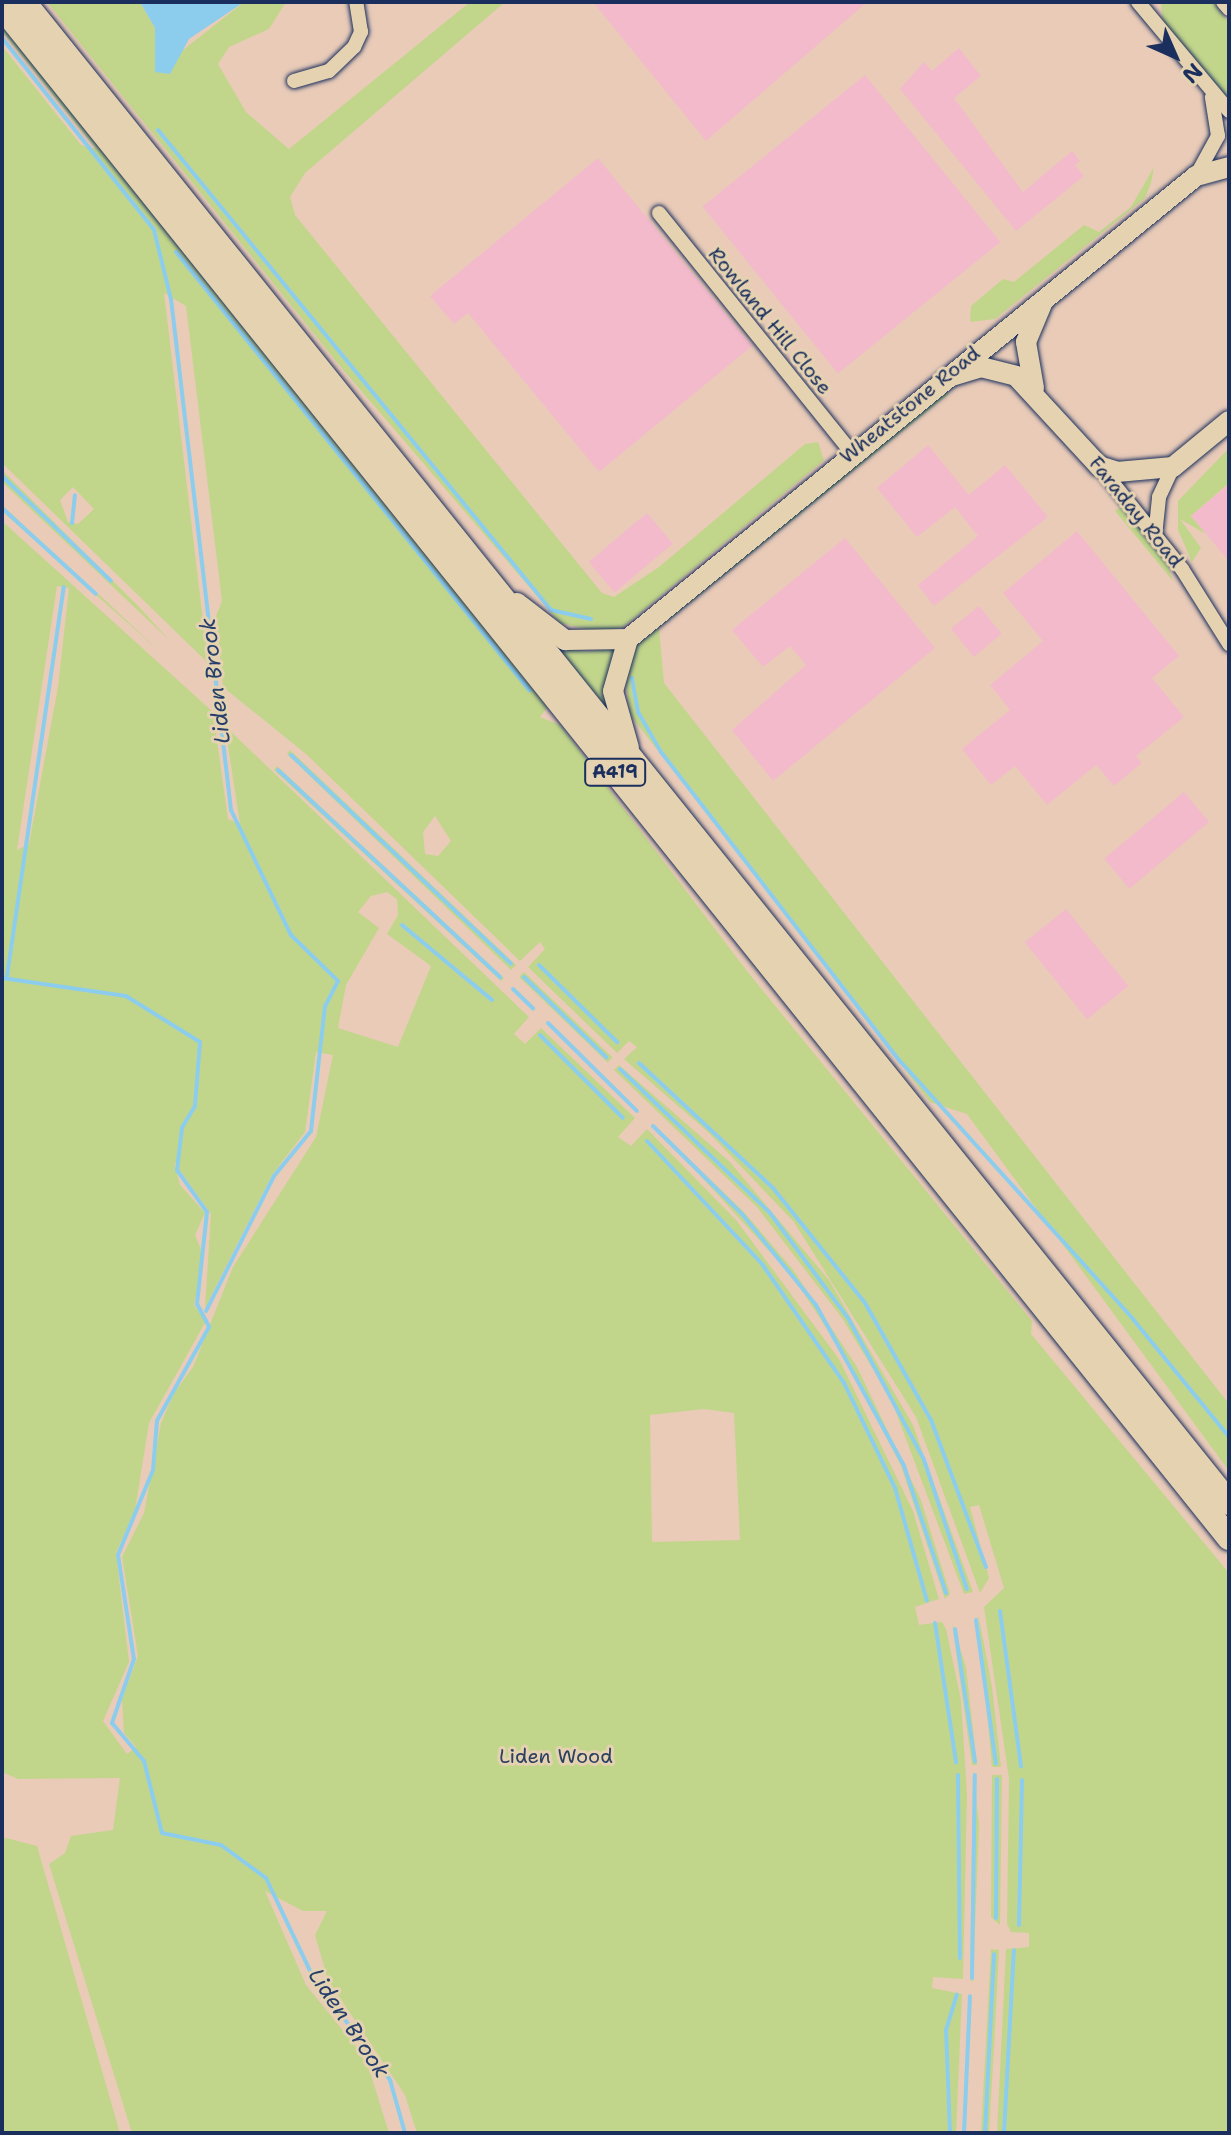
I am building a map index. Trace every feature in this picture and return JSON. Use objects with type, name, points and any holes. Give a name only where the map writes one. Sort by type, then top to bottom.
[{"type":"highway","name":"A419","points":[[24,2],[1229,1503]]},
{"type":"highway","name":"A419","points":[[2,7],[1229,1538]]},
{"type":"main road","name":"Wheatstone Road","points":[[628,639],[851,452],[1196,176],[1229,167]]},
{"type":"main road","name":"Faraday Road","points":[[1034,388],[1026,342],[1044,300]]},
{"type":"main road","name":"Faraday Road","points":[[937,383],[989,367],[1034,388],[1099,466]]},
{"type":"main road","points":[[1099,466],[1134,474],[1173,467],[1229,421]]},
{"type":"main road","points":[[475,564],[556,636],[588,644],[628,639],[613,696],[636,766]]},
{"type":"street","points":[[294,81],[329,71],[360,40],[356,2]]},
{"type":"street","points":[[1223,2],[1229,9]]},
{"type":"street","points":[[1143,4],[1229,111]]},
{"type":"street","name":"Wheatstone Road","points":[[1196,176],[1218,136],[1211,92]]},
{"type":"street","name":"Rowland Hill Close","points":[[659,213],[851,452]]},
{"type":"street","name":"Faraday Road","points":[[1099,466],[1155,536],[1229,644]]},
{"type":"street","points":[[1155,536],[1159,497],[1173,467]]},
{"type":"green space","points":[[47,2],[140,2],[155,28],[155,72],[244,2],[286,2],[269,29],[229,47],[218,64],[246,112],[289,149],[470,2],[505,2],[305,173],[290,197],[295,215],[602,593],[614,597],[659,567],[805,444],[818,442],[824,460],[623,627],[600,632],[560,623],[340,366]]},
{"type":"green space","points":[[1161,2],[1213,2],[1229,23],[1229,103],[1163,22]]},
{"type":"green space","points":[[2,17],[537,685],[547,708],[540,717],[560,725],[747,971],[1032,1321],[1031,1334],[1229,1573],[1229,2133],[997,2133],[1006,1949],[1029,1947],[1029,1933],[1011,1932],[1007,1924],[1009,1779],[984,1607],[1004,1588],[979,1505],[970,1507],[989,1578],[980,1593],[916,1417],[794,1222],[708,1132],[624,1059],[637,1047],[629,1041],[617,1053],[528,967],[545,949],[540,942],[520,961],[306,754],[223,687],[216,616],[222,601],[186,306],[164,293],[208,663],[2,463],[2,46],[81,145],[96,149],[2,31]],"holes":[[[73,487],[94,509],[78,524],[68,522],[60,500]],[[435,816],[451,841],[438,856],[425,854],[423,832]]]},
{"type":"green space","points":[[1154,167],[1145,198],[995,319],[970,322],[971,306],[1003,279],[1014,282],[1084,225],[1099,232],[1131,207]]},
{"type":"green space","points":[[945,389],[949,394],[659,628],[664,683],[1229,1404],[1229,1471],[967,1114],[930,1102],[631,716],[624,674],[634,645]]},
{"type":"green space","points":[[1229,448],[1229,483],[1191,516],[1206,534],[1180,519],[1201,548],[1192,562],[1178,530],[1178,501]]},
{"type":"green space","points":[[2,470],[140,608],[169,640],[2,482]]},
{"type":"green space","points":[[2,505],[107,602],[158,650],[2,511]]},
{"type":"green space","points":[[1122,506],[1166,561],[1173,581],[1115,511]]},
{"type":"green space","name":"Liden Wood","points":[[2,521],[213,712],[228,819],[240,824],[225,726],[529,1017],[514,1034],[525,1044],[541,1028],[635,1118],[618,1137],[631,1146],[647,1129],[736,1220],[839,1359],[913,1511],[939,1599],[915,1607],[919,1625],[942,1622],[946,1629],[961,1700],[967,1795],[963,1979],[933,1977],[932,1988],[962,1994],[956,2133],[417,2133],[405,2095],[328,1980],[315,1935],[327,1911],[303,1911],[265,1891],[306,1985],[366,2059],[389,2133],[132,2133],[49,1864],[65,1853],[71,1836],[113,1830],[120,1778],[18,1779],[2,1772]],"holes":[[[57,586],[69,588],[58,687],[29,844],[17,850]],[[387,892],[397,899],[398,915],[387,934],[431,966],[398,1047],[338,1028],[346,985],[379,928],[358,912],[371,896]],[[316,1052],[333,1055],[316,1137],[233,1267],[193,1367],[174,1393],[161,1423],[144,1513],[122,1557],[138,1656],[122,1699],[124,1733],[136,1747],[127,1754],[103,1721],[129,1662],[116,1553],[135,1510],[149,1423],[206,1321],[194,1305],[204,1257],[195,1235],[205,1213],[180,1185],[174,1162],[211,1214],[205,1308],[272,1175],[305,1132]],[[704,1409],[734,1413],[740,1540],[652,1542],[650,1415]]]},
{"type":"green space","points":[[550,643],[584,652],[614,649],[607,710]]},
{"type":"green space","points":[[290,750],[516,965],[511,970],[287,754]]},
{"type":"green space","points":[[277,766],[504,978],[501,981],[274,770]]},
{"type":"green space","points":[[524,972],[612,1057],[608,1062],[519,977]]},
{"type":"green space","points":[[619,1065],[730,1162],[829,1280],[913,1425],[973,1592],[964,1594],[891,1399],[842,1318],[757,1207],[614,1070]]},
{"type":"green space","points":[[652,1123],[744,1212],[794,1271],[857,1367],[921,1500],[950,1594],[945,1599],[901,1466],[844,1355],[793,1277]]},
{"type":"green space","points":[[978,1612],[992,1687],[1001,1767],[992,1767]]},
{"type":"green space","points":[[952,1623],[966,1667],[977,1765],[972,1765]]},
{"type":"green space","points":[[973,1773],[979,1824],[973,1981],[970,1980]]},
{"type":"green space","points":[[992,1775],[1002,1775],[1000,1925],[991,1917]]},
{"type":"green space","points":[[2,1837],[37,1846],[120,2133],[2,2133]]},
{"type":"green space","points":[[991,1949],[999,1950],[994,2047],[989,2133],[981,2133]]},
{"type":"water","points":[[140,2],[244,2],[189,39],[170,74],[155,72],[155,28]]},
{"type":"building","points":[[593,2],[867,2],[706,141]]},
{"type":"building","points":[[959,48],[981,76],[954,98],[1023,192],[1072,151],[1080,161],[1075,165],[1084,176],[1016,231],[900,89],[924,62],[932,71]]},
{"type":"building","points":[[865,75],[1000,242],[838,374],[703,207]]},
{"type":"building","points":[[598,158],[752,346],[599,472],[468,313],[454,324],[430,296]]},
{"type":"building","points":[[928,445],[969,495],[1005,465],[1048,517],[934,606],[918,585],[978,536],[955,507],[917,537],[877,488]]},
{"type":"building","points":[[1229,484],[1229,561],[1191,516]]},
{"type":"building","points":[[647,513],[673,544],[614,592],[589,562]]},
{"type":"building","points":[[1077,531],[1179,656],[1152,678],[1184,717],[1136,756],[1142,763],[1114,786],[1096,765],[1047,805],[1015,766],[991,785],[962,749],[1010,710],[990,685],[1043,641],[1003,593]]},
{"type":"building","points":[[845,538],[935,648],[773,781],[732,730],[806,665],[790,646],[763,667],[732,630]]},
{"type":"building","points":[[979,606],[1002,634],[974,657],[951,629]]},
{"type":"building","points":[[1184,792],[1209,822],[1129,889],[1104,859]]},
{"type":"building","points":[[1066,909],[1128,986],[1087,1019],[1025,942]]},
{"type":"waterway","name":"Liden Brook","points":[[2,38],[154,230],[171,299],[231,810],[291,935],[338,981],[325,1006],[311,1131],[274,1176],[206,1311]]},
{"type":"waterway","points":[[158,130],[551,610],[591,619]]},
{"type":"waterway","points":[[176,252],[529,690]]},
{"type":"waterway","points":[[2,476],[111,581]]},
{"type":"waterway","points":[[72,523],[75,495]]},
{"type":"waterway","points":[[2,508],[96,594]]},
{"type":"waterway","points":[[7,976],[64,587]]},
{"type":"waterway","points":[[632,678],[638,712],[661,752],[901,1062],[1132,1318],[1229,1437]]},
{"type":"waterway","points":[[291,755],[511,964]]},
{"type":"waterway","points":[[278,770],[500,977]]},
{"type":"waterway","points":[[402,925],[492,1000]]},
{"type":"waterway","points":[[539,965],[617,1042]]},
{"type":"waterway","points":[[524,977],[606,1057]]},
{"type":"waterway","name":"Liden Brook","points":[[2,978],[126,996],[200,1042],[195,1106],[182,1128],[177,1170],[207,1212],[197,1304],[209,1327],[157,1421],[153,1470],[118,1555],[134,1659],[112,1723],[144,1761],[162,1833],[221,1845],[266,1878],[313,1977],[390,2080],[405,2133]]},
{"type":"waterway","points":[[513,989],[533,1008]]},
{"type":"waterway","points":[[548,1023],[637,1111]]},
{"type":"waterway","points":[[540,1035],[623,1118]]},
{"type":"waterway","points":[[639,1063],[773,1188],[865,1303],[931,1420],[986,1567]]},
{"type":"waterway","points":[[620,1069],[770,1213],[848,1318],[924,1460],[967,1589]]},
{"type":"waterway","points":[[653,1126],[742,1214],[816,1305],[904,1466],[946,1593]]},
{"type":"waterway","points":[[647,1141],[762,1264],[844,1383],[895,1488],[927,1601]]},
{"type":"waterway","points":[[1000,1611],[1021,1767]]},
{"type":"waterway","points":[[976,1620],[996,1764]]},
{"type":"waterway","points":[[935,1623],[956,1762]]},
{"type":"waterway","points":[[955,1629],[975,1762]]},
{"type":"waterway","points":[[958,1775],[960,1958]]},
{"type":"waterway","points":[[972,1978],[975,1775]]},
{"type":"waterway","points":[[996,1918],[997,1779]]},
{"type":"waterway","points":[[1019,1925],[1022,1780]]},
{"type":"waterway","points":[[1004,2133],[1014,1950]]},
{"type":"waterway","points":[[985,2133],[994,1954]]},
{"type":"waterway","points":[[950,2133],[946,2030],[957,1995]]},
{"type":"waterway","points":[[964,2133],[970,1996]]}]
